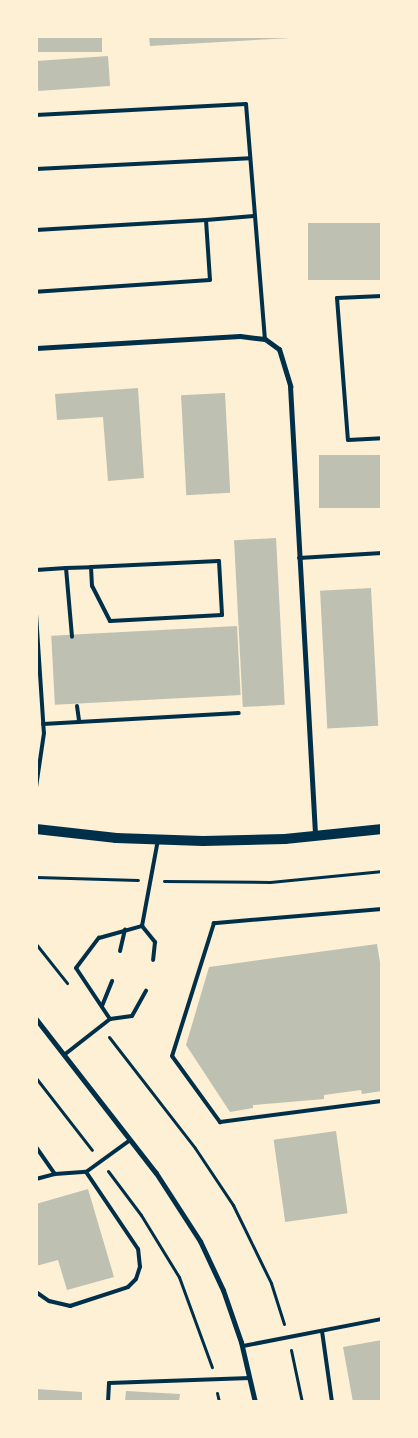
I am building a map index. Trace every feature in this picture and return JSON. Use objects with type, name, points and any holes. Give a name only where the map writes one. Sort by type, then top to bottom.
[{"type":"main road","points":[[36,829],[158,840],[247,840],[315,836],[382,828]]},
{"type":"street","points":[[36,348],[225,336],[265,339],[279,349],[290,386],[315,836]]},
{"type":"street","points":[[36,1019],[172,1195],[200,1241],[223,1290],[242,1346],[255,1402]]},
{"type":"lane","points":[[36,115],[246,104],[265,339]]},
{"type":"lane","points":[[36,169],[250,158]]},
{"type":"lane","points":[[36,230],[254,216]]},
{"type":"lane","points":[[36,292],[210,280],[206,220]]},
{"type":"lane","points":[[382,296],[337,298],[348,440],[382,438]]},
{"type":"lane","points":[[299,558],[382,553]]},
{"type":"lane","points":[[36,570],[66,568],[91,567],[219,562],[222,615],[110,621],[92,586],[91,567]]},
{"type":"lane","points":[[66,568],[72,637]]},
{"type":"lane","points":[[36,614],[43,724],[36,787]]},
{"type":"lane","points":[[77,706],[79,721]]},
{"type":"lane","points":[[43,724],[238,712]]},
{"type":"lane","points":[[142,926],[152,881],[158,840]]},
{"type":"lane","points":[[382,909],[214,923],[172,1056],[220,1122],[382,1101]]},
{"type":"lane","points":[[110,1019],[76,968],[99,938],[142,926]]},
{"type":"lane","points":[[142,926],[156,942],[154,960]]},
{"type":"lane","points":[[120,951],[125,930]]},
{"type":"lane","points":[[102,1006],[112,981]]},
{"type":"lane","points":[[64,1055],[110,1019],[132,1016],[146,991]]},
{"type":"lane","points":[[36,1180],[55,1174],[86,1172],[130,1140]]},
{"type":"lane","points":[[36,1147],[55,1174]]},
{"type":"lane","points":[[36,1292],[49,1301],[70,1306],[128,1287],[136,1278],[140,1267],[138,1249],[86,1172]]},
{"type":"lane","points":[[242,1346],[382,1319]]},
{"type":"lane","points":[[322,1331],[332,1402]]},
{"type":"lane","points":[[108,1402],[109,1384],[250,1378]]},
{"type":"path","points":[[36,877],[152,881],[270,882],[382,871]]},
{"type":"path","points":[[36,944],[72,989]]},
{"type":"path","points":[[101,1026],[195,1148],[233,1205],[271,1283],[287,1337],[302,1402]]},
{"type":"path","points":[[36,1078],[141,1215],[179,1277],[210,1355],[219,1402]]},
{"type":"building","points":[[36,36],[102,36],[102,52],[36,52]]},
{"type":"building","points":[[149,36],[291,36],[291,38],[150,46]]},
{"type":"building","points":[[108,56],[110,86],[38,91],[36,61]]},
{"type":"building","points":[[308,223],[382,223],[382,280],[308,280]]},
{"type":"building","points":[[138,388],[144,478],[108,481],[103,417],[57,420],[55,394]]},
{"type":"building","points":[[225,393],[230,493],[186,495],[181,395]]},
{"type":"building","points":[[319,455],[382,455],[382,508],[319,508]]},
{"type":"building","points":[[276,538],[285,705],[243,707],[234,540]]},
{"type":"building","points":[[371,588],[378,726],[327,728],[320,591]]},
{"type":"building","points":[[237,626],[241,695],[55,705],[51,636]]},
{"type":"building","points":[[377,944],[382,975],[382,1091],[362,1094],[361,1090],[324,1095],[324,1099],[253,1105],[253,1108],[230,1112],[186,1045],[209,967]]},
{"type":"building","points":[[336,1131],[348,1213],[285,1222],[274,1140]]},
{"type":"building","points":[[88,1189],[114,1277],[67,1290],[58,1260],[36,1266],[36,1204]]},
{"type":"building","points":[[382,1340],[382,1402],[353,1402],[343,1347]]},
{"type":"building","points":[[36,1389],[82,1392],[82,1402],[36,1402]]},
{"type":"building","points":[[126,1391],[180,1394],[179,1402],[125,1402]]}]
